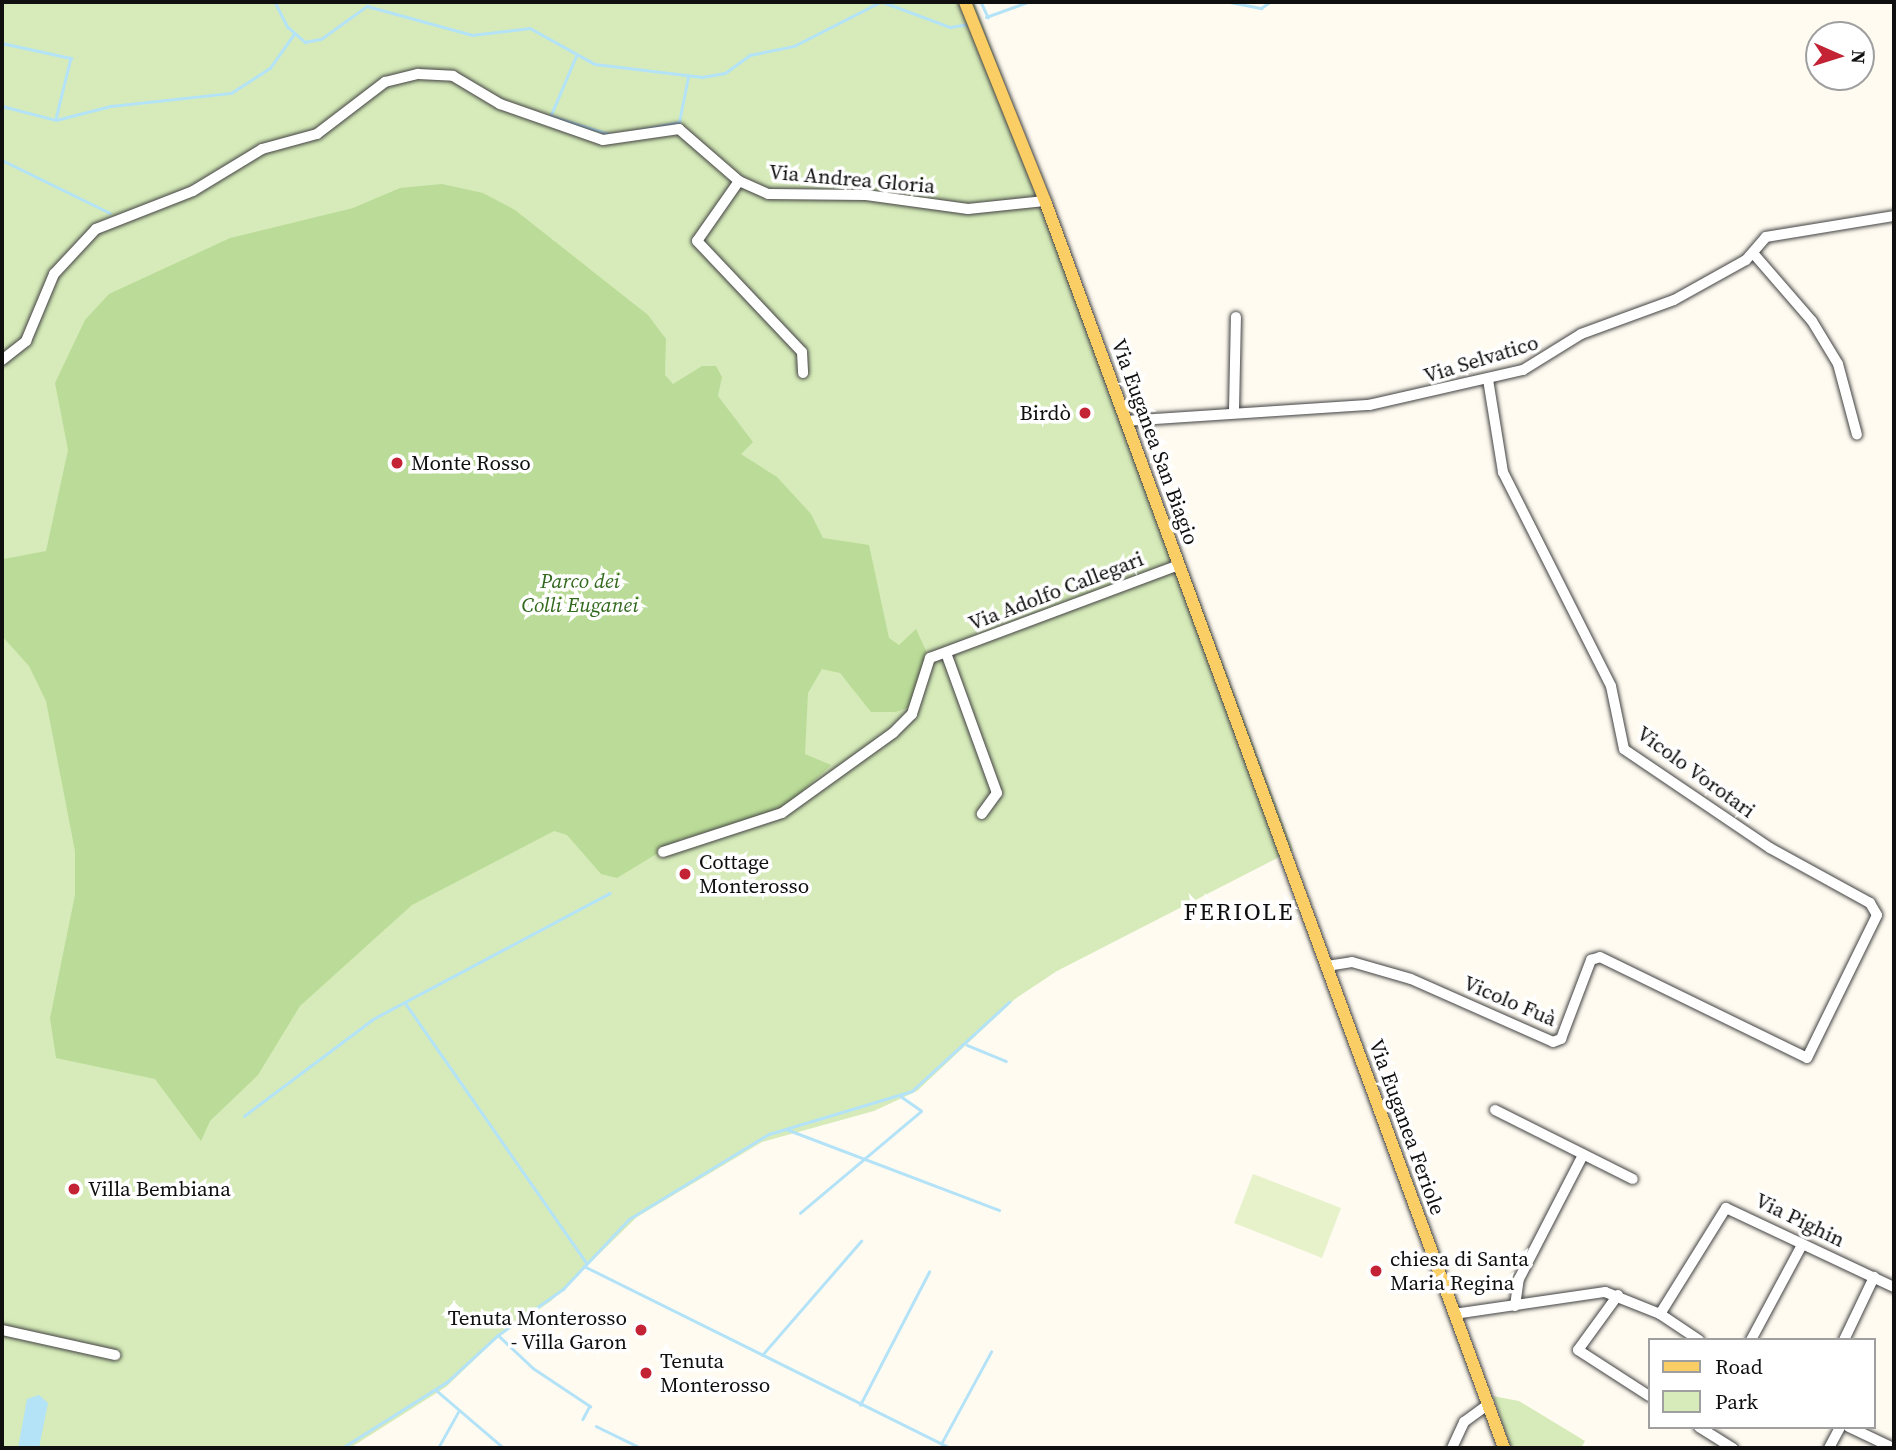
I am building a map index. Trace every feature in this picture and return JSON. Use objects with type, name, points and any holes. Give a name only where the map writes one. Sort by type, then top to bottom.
[{"type":"main road","name":"Via Euganea San Biagio","points":[[965,2],[1045,201],[1302,899]]},
{"type":"main road","name":"Via Euganea Feriole","points":[[1302,899],[1504,1448]]},
{"type":"street","points":[[2,360],[26,341],[54,274],[96,229],[193,191],[262,149],[317,134],[396,79],[448,75],[500,104],[610,142],[679,129],[739,181]]},
{"type":"street","name":"Via Andrea Gloria","points":[[803,373],[802,352],[697,241],[739,181],[768,194],[866,195],[968,209],[1045,201]]},
{"type":"street","name":"Via Selvatico","points":[[1126,421],[1234,410],[1369,405],[1488,379],[1537,365],[1604,324],[1659,307],[1753,253],[1780,232],[1894,216]]},
{"type":"street","points":[[1753,253],[1812,321],[1838,364],[1857,435]]},
{"type":"street","points":[[1234,410],[1236,317]]},
{"type":"street","name":"Vicolo Vorotari","points":[[1488,379],[1503,472],[1611,686],[1624,749],[1750,835],[1875,908],[1874,924],[1812,1054]]},
{"type":"street","name":"Via Adolfo Callegari","points":[[663,852],[782,813],[893,733],[912,714],[930,658],[1179,565]]},
{"type":"street","points":[[946,653],[997,793],[982,814]]},
{"type":"street","name":"Vicolo Fuà","points":[[1327,966],[1352,962],[1411,979],[1553,1042],[1561,1039],[1591,960],[1600,957],[1794,1056],[1812,1054]]},
{"type":"street","points":[[1495,1110],[1633,1179]]},
{"type":"street","points":[[1515,1306],[1519,1279],[1583,1155]]},
{"type":"street","name":"Via Pighin","points":[[1660,1314],[1726,1208],[1894,1287]]},
{"type":"street","points":[[1752,1338],[1802,1245]]},
{"type":"street","points":[[1845,1338],[1874,1277]]},
{"type":"street","points":[[1454,1314],[1618,1295],[1660,1314],[1696,1338]]},
{"type":"street","points":[[1618,1295],[1578,1350],[1647,1395]]},
{"type":"street","points":[[2,1330],[115,1355]]},
{"type":"street","points":[[1452,1448],[1464,1422],[1489,1404]]},
{"type":"street","points":[[1702,1429],[1733,1448]]},
{"type":"street","points":[[1829,1448],[1838,1429]]},
{"type":"street","points":[[1853,1429],[1893,1447]]},
{"type":"green space","name":"Parco dei Colli Euganei","points":[[2,2],[974,2],[1293,850],[1057,971],[1015,999],[917,1091],[874,1111],[762,1142],[637,1217],[551,1301],[497,1338],[446,1387],[350,1448],[2,1448]]},
{"type":"green space","points":[[442,184],[483,193],[515,210],[648,315],[666,339],[665,375],[673,384],[702,366],[716,366],[722,377],[718,396],[753,442],[741,454],[777,477],[811,514],[823,538],[869,545],[889,638],[899,645],[916,629],[928,655],[912,706],[896,712],[871,712],[840,673],[822,669],[808,693],[805,754],[831,765],[781,811],[681,839],[617,878],[601,874],[567,835],[554,831],[412,905],[300,1006],[258,1075],[210,1121],[201,1141],[155,1079],[56,1058],[50,1018],[75,895],[75,851],[46,701],[29,666],[2,636],[4,559],[46,551],[68,450],[55,383],[85,320],[109,294],[230,238],[353,208],[400,188]]},
{"type":"green space","points":[[1253,1174],[1341,1208],[1322,1258],[1234,1223]]},
{"type":"green space","points":[[1493,1396],[1519,1401],[1585,1441],[1581,1448],[1511,1448]]},
{"type":"water","points":[[39,1395],[48,1403],[39,1448],[18,1448],[27,1399]]},
{"type":"waterway","points":[[275,2],[288,27],[305,42],[321,39],[367,6],[472,35],[530,28],[595,64],[702,77],[725,73],[750,55],[794,46],[880,2]]},
{"type":"waterway","points":[[883,2],[950,27],[969,24]]},
{"type":"waterway","points":[[981,2],[988,17]]},
{"type":"waterway","points":[[986,17],[1028,2]]},
{"type":"waterway","points":[[1230,2],[1261,8],[1270,2]]},
{"type":"waterway","points":[[2,106],[56,120],[111,106],[231,93],[270,68],[294,34]]},
{"type":"waterway","points":[[2,43],[71,58],[56,119]]},
{"type":"waterway","points":[[577,55],[551,116],[609,134]]},
{"type":"waterway","points":[[639,130],[679,122],[688,77]]},
{"type":"waterway","points":[[2,160],[110,213]]},
{"type":"waterway","points":[[244,1116],[373,1019],[610,893]]},
{"type":"waterway","points":[[342,1448],[447,1382],[498,1335],[563,1289],[629,1219],[769,1134],[912,1091],[1009,1002]]},
{"type":"waterway","points":[[406,1004],[586,1262]]},
{"type":"waterway","points":[[967,1045],[1006,1061]]},
{"type":"waterway","points":[[800,1213],[921,1111],[901,1097]]},
{"type":"waterway","points":[[786,1129],[999,1210]]},
{"type":"waterway","points":[[762,1355],[861,1241]]},
{"type":"waterway","points":[[584,1266],[950,1448]]},
{"type":"waterway","points":[[860,1405],[929,1272]]},
{"type":"waterway","points":[[498,1335],[533,1368],[590,1406],[583,1419]]},
{"type":"waterway","points":[[941,1444],[991,1352]]},
{"type":"waterway","points":[[436,1390],[504,1448]]},
{"type":"waterway","points":[[438,1448],[458,1412]]},
{"type":"waterway","points":[[596,1426],[641,1448]]},
{"type":"place","name":"Birdò","points":[[1085,413]]},
{"type":"place","name":"Monte Rosso","points":[[397,463]]},
{"type":"place","name":"Cottage Monterosso","points":[[685,874]]},
{"type":"place","name":"Villa Bembiana","points":[[74,1189]]},
{"type":"place","name":"chiesa di Santa Maria Regina","points":[[1376,1271]]},
{"type":"place","name":"Tenuta Monterosso - Villa Garon","points":[[641,1330]]},
{"type":"place","name":"Tenuta Monterosso","points":[[646,1373]]},
{"type":"district","name":"FERIOLE","points":[[1239,912]]}]
